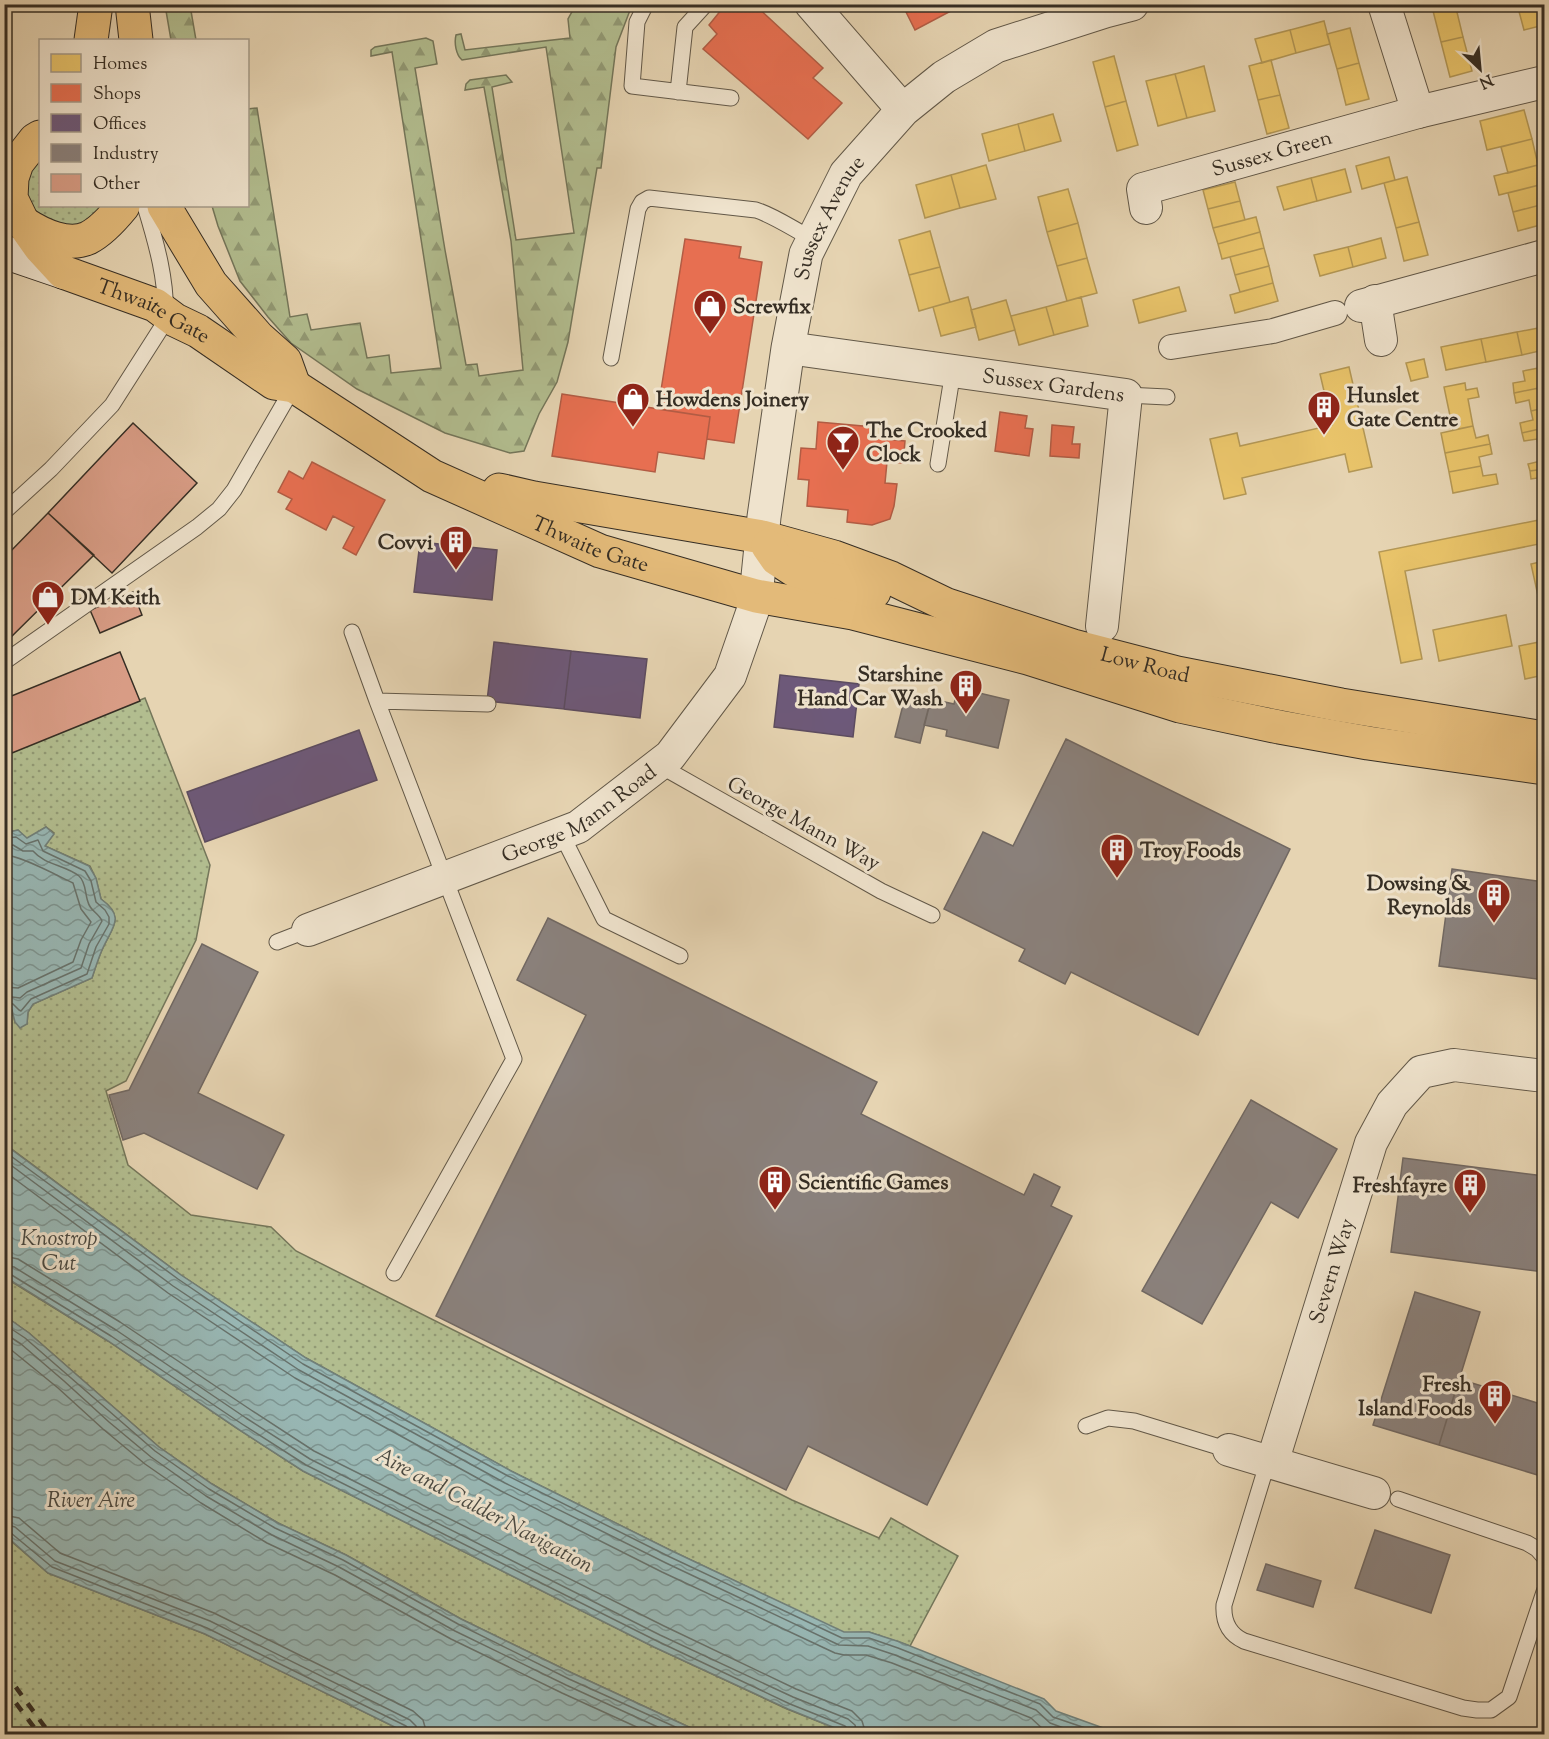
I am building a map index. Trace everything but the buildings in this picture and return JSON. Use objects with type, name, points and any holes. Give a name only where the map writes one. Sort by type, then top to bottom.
[{"type":"main road","points":[[91,39],[96,4]]},
{"type":"main road","points":[[132,4],[136,39]]},
{"type":"main road","points":[[39,137],[17,163],[12,178],[11,198],[48,246],[87,238],[116,215],[122,207]]},
{"type":"main road","name":"Thwaite Gate","points":[[165,207],[211,284],[258,337],[285,361],[294,387]]},
{"type":"main road","name":"Thwaite Gate","points":[[48,246],[198,331],[274,383],[294,387],[432,476],[600,551],[756,596]]},
{"type":"main road","name":"Thwaite Gate","points":[[432,476],[534,498],[762,537]]},
{"type":"main road","points":[[762,537],[777,559],[794,570],[876,593],[933,634]]},
{"type":"main road","name":"Low Road","points":[[762,537],[843,560],[891,578],[947,605],[1125,661],[1177,674],[1334,704],[1545,738]]},
{"type":"main road","name":"Low Road","points":[[756,596],[853,613],[1028,658],[1180,706],[1368,743],[1545,768]]},
{"type":"street","points":[[811,4],[903,110]]},
{"type":"street","name":"Sussex Avenue","points":[[756,596],[788,348],[806,254],[846,174],[903,110],[944,77],[996,46],[1132,4]]},
{"type":"street","points":[[1384,4],[1418,112],[1545,82]]},
{"type":"street","name":"Sussex Green","points":[[1146,208],[1143,189],[1418,112]]},
{"type":"street","points":[[4,155],[39,137]]},
{"type":"street","points":[[5,252],[48,246]]},
{"type":"street","points":[[1170,347],[1273,331],[1545,256]]},
{"type":"street","points":[[1357,307],[1382,340]]},
{"type":"street","name":"Sussex Gardens","points":[[788,348],[1126,395],[1101,626]]},
{"type":"street","name":"George Mann Road","points":[[308,930],[578,827],[670,756],[730,676],[756,596]]},
{"type":"street","name":"Severn Way","points":[[1270,1462],[1371,1143],[1392,1104],[1421,1072],[1454,1065],[1545,1076]]},
{"type":"street","points":[[1229,1450],[1386,1496]]},
{"type":"lane","points":[[646,4],[637,22],[632,86],[731,98]]},
{"type":"lane","points":[[678,92],[685,27],[706,4]]},
{"type":"lane","points":[[611,358],[638,209],[642,202],[649,198],[756,210],[773,216],[795,231],[813,239]]},
{"type":"lane","points":[[4,512],[51,469],[112,405],[165,322],[162,275],[145,207]]},
{"type":"lane","points":[[938,464],[953,371]]},
{"type":"lane","points":[[4,662],[197,527],[219,509],[234,490],[294,387]]},
{"type":"lane","points":[[1126,395],[1167,397]]},
{"type":"lane","points":[[352,632],[514,1059],[394,1273]]},
{"type":"lane","points":[[377,701],[488,704]]},
{"type":"lane","name":"George Mann Way","points":[[657,764],[881,891],[932,915]]},
{"type":"lane","points":[[561,833],[604,920],[680,956]]},
{"type":"lane","points":[[277,942],[308,930]]},
{"type":"lane","points":[[1086,1426],[1108,1418],[1134,1421],[1229,1450]]},
{"type":"lane","points":[[1270,1462],[1224,1605],[1228,1627],[1232,1633],[1244,1641],[1463,1708],[1491,1710],[1509,1697],[1545,1592]]},
{"type":"lane","points":[[1386,1496],[1527,1543],[1545,1557]]},
{"type":"green space","points":[[165,5],[190,5],[196,39],[171,39]]},
{"type":"green space","points":[[632,5],[616,47],[601,168],[597,168],[568,342],[557,382],[539,414],[524,451],[510,453],[445,433],[357,389],[291,343],[240,281],[212,207],[249,207],[249,109],[257,108],[290,317],[307,314],[311,330],[360,323],[367,358],[389,355],[391,373],[441,368],[392,52],[371,56],[371,50],[375,47],[426,38],[433,41],[437,64],[415,68],[466,365],[477,364],[479,376],[523,370],[511,241],[484,87],[465,90],[470,80],[506,75],[512,82],[492,87],[516,240],[574,233],[546,47],[462,60],[456,49],[456,35],[461,34],[465,50],[570,38],[568,19],[573,10],[594,6]]},
{"type":"green space","points":[[39,161],[39,207],[103,207],[71,233],[27,206],[29,176]]},
{"type":"green space","points":[[145,698],[210,865],[196,940],[126,1081],[106,1091],[128,1165],[191,1215],[271,1227],[296,1251],[792,1500],[879,1538],[891,1518],[958,1556],[910,1646],[869,1632],[844,1633],[672,1551],[511,1471],[306,1358],[181,1275],[5,1144],[5,1009],[12,1010],[15,1022],[27,1024],[28,1012],[33,1004],[92,978],[115,918],[109,906],[101,899],[90,866],[45,846],[54,833],[46,827],[27,839],[18,830],[5,833],[5,755]]},
{"type":"green space","points":[[4,1277],[108,1341],[303,1471],[654,1647],[787,1709],[850,1734],[704,1734],[461,1619],[346,1555],[278,1523],[212,1484],[159,1447],[29,1333],[5,1316]]},
{"type":"green space","points":[[4,1535],[48,1573],[205,1634],[409,1734],[5,1734]]},
{"type":"water","points":[[46,827],[54,834],[45,846],[89,866],[96,878],[101,899],[113,912],[115,923],[92,978],[33,1004],[28,1012],[27,1024],[20,1028],[15,1022],[12,1010],[5,1009],[5,833],[18,830],[27,838]]},
{"type":"water","name":"Knostrop Cut","points":[[4,1144],[181,1275],[306,1358],[511,1471],[672,1551],[844,1632],[869,1632],[900,1642],[1044,1699],[1056,1711],[1120,1734],[850,1734],[788,1709],[654,1647],[303,1471],[108,1341],[5,1277]]},
{"type":"water","name":"River Aire","points":[[5,1316],[29,1333],[159,1447],[212,1484],[278,1523],[346,1555],[461,1619],[704,1734],[409,1734],[205,1634],[48,1573],[5,1535]]},
{"type":"railway","points":[[4,1671],[50,1734]]},
{"type":"railway","points":[[4,1687],[39,1734]]},
{"type":"place","name":"Screwfix","points":[[710,335]]},
{"type":"place","name":"Howdens Joinery","points":[[633,428]]},
{"type":"place","name":"Hunslet Gate Centre","points":[[1324,436]]},
{"type":"place","name":"The Crooked Clock","points":[[843,471]]},
{"type":"place","name":"Covvi","points":[[456,571]]},
{"type":"place","name":"DM Keith","points":[[48,626]]},
{"type":"place","name":"Starshine Hand Car Wash","points":[[966,715]]},
{"type":"place","name":"Troy Foods","points":[[1117,879]]},
{"type":"place","name":"Dowsing & Reynolds","points":[[1494,924]]},
{"type":"place","name":"Scientific Games","points":[[775,1211]]},
{"type":"place","name":"Freshfayre","points":[[1470,1214]]},
{"type":"place","name":"Fresh Island Foods","points":[[1495,1425]]},
{"type":"water label","name":"Aire and Calder Navigation","points":[[485,1509]]}]
